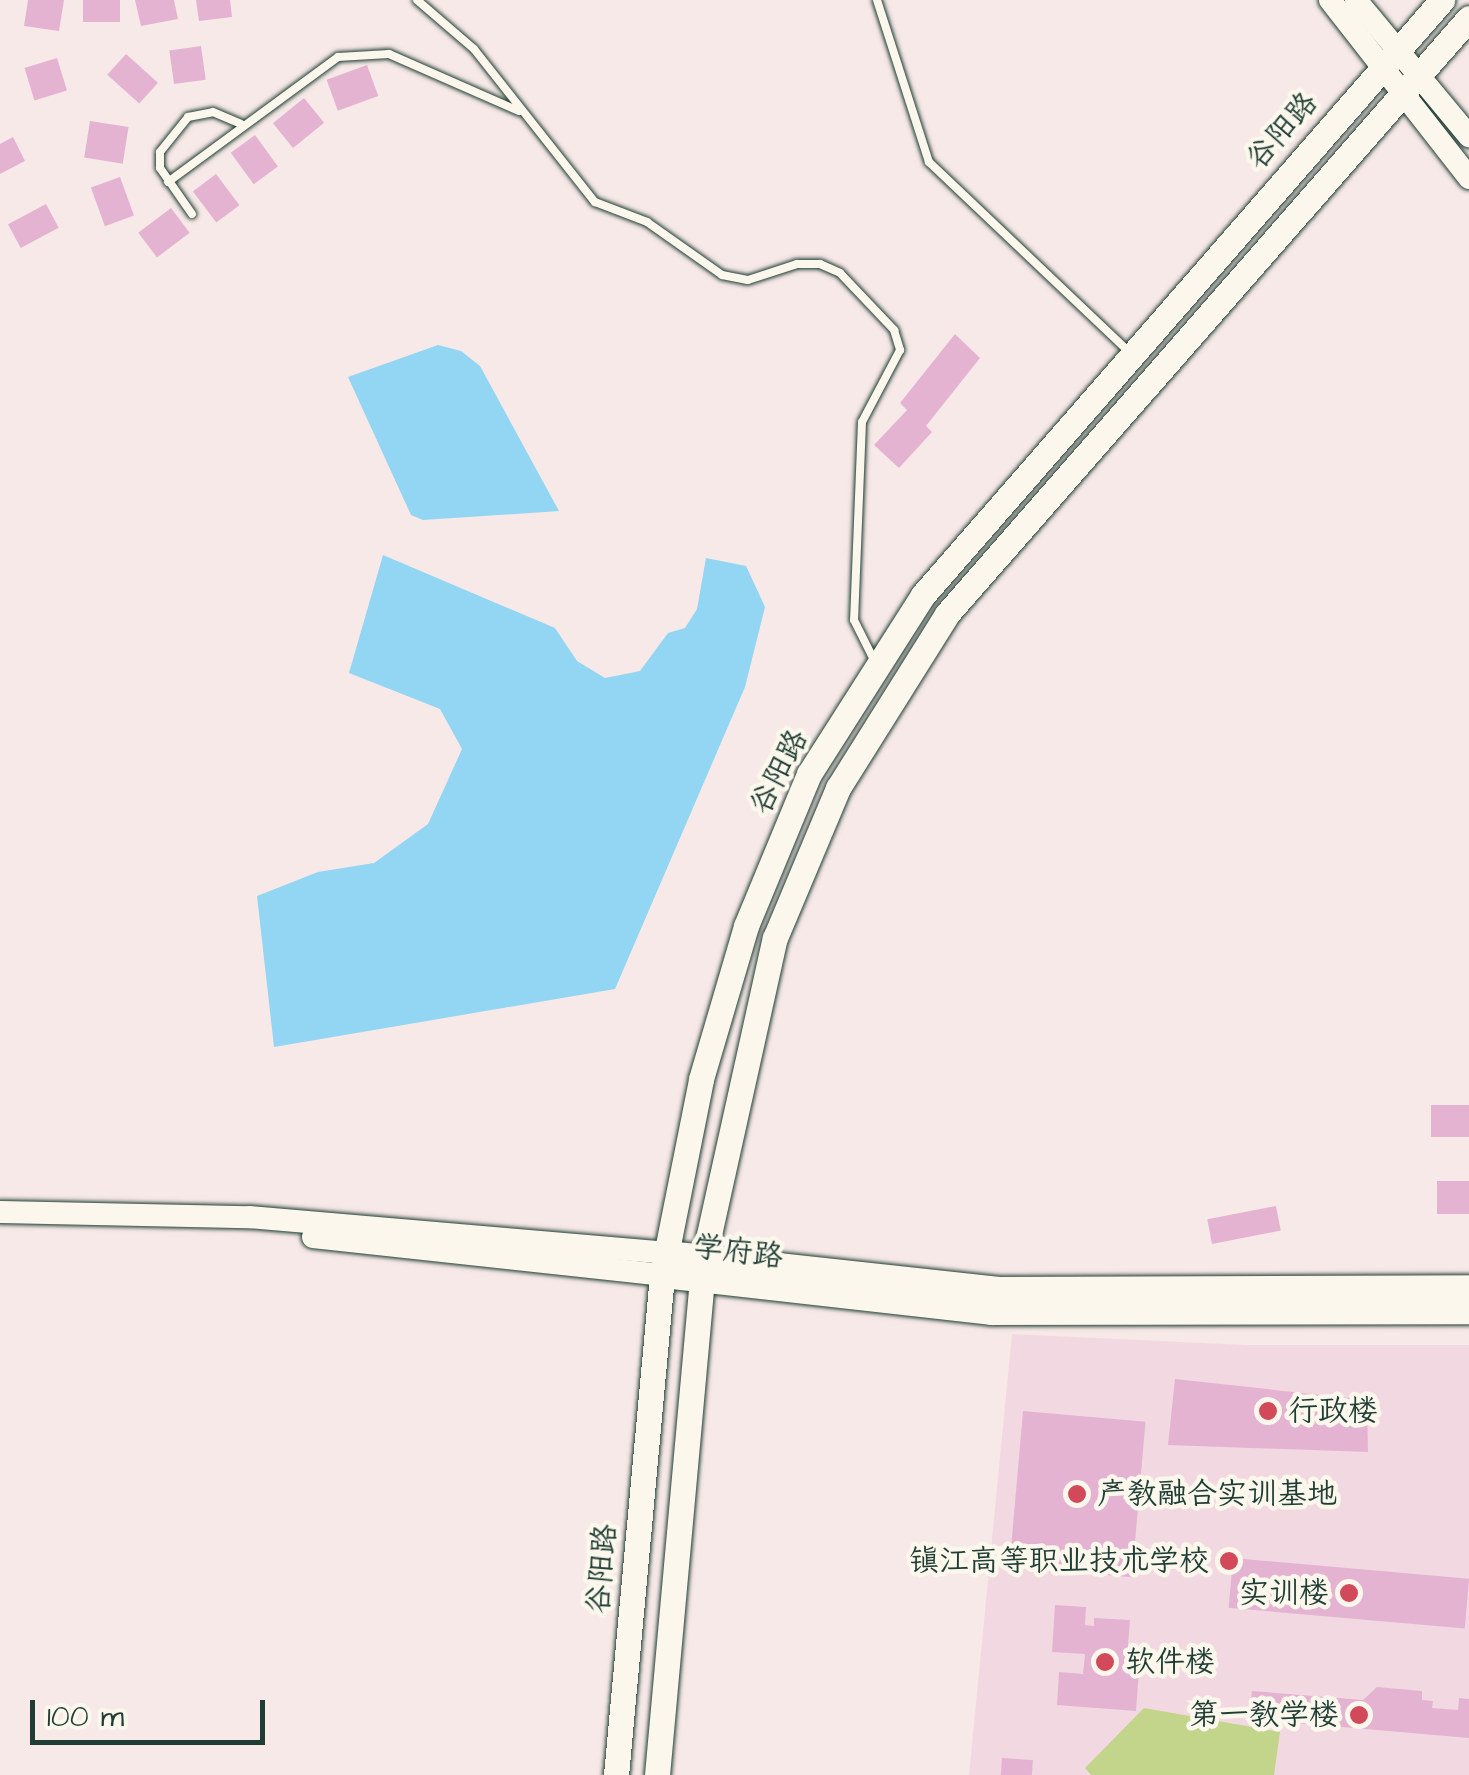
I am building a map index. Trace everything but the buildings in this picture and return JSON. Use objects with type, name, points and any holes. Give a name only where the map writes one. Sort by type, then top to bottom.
[{"type":"main road","points":[[1330,0],[1469,136]]},
{"type":"main road","points":[[1356,0],[1389,58]]},
{"type":"main road","name":"谷阳路","points":[[616,1775],[665,1264],[701,1079],[746,926],[809,774],[923,595],[1442,0]]},
{"type":"main road","name":"谷阳路","points":[[657,1775],[703,1269],[776,938],[838,788],[947,614],[1409,80],[1469,18]]},
{"type":"main road","points":[[1409,80],[1469,178]]},
{"type":"main road","name":"学府路","points":[[0,1212],[249,1217],[665,1264],[991,1312],[1469,1311]]},
{"type":"main road","name":"学府路","points":[[0,1227],[254,1231],[665,1264]]},
{"type":"main road","name":"学府路","points":[[703,1269],[1000,1288],[1469,1287]]},
{"type":"lane","points":[[416,0],[474,50],[595,202],[647,222],[722,275],[748,280],[820,264],[840,273],[894,330],[900,350],[862,422],[854,620],[878,666]]},
{"type":"lane","points":[[877,0],[929,162],[1132,354]]},
{"type":"lane","points":[[168,182],[240,124],[338,57],[366,52],[428,66],[522,112]]},
{"type":"lane","points":[[192,214],[168,182],[160,152],[188,117],[213,112],[240,124]]},
{"type":"shaded area","name":"镇江高等职业技术学校","points":[[1012,1334],[1246,1345],[1469,1345],[1469,1775],[969,1775]]},
{"type":"green space","points":[[1144,1708],[1280,1732],[1274,1775],[1091,1775],[1085,1768]]},
{"type":"water","points":[[438,345],[461,351],[480,366],[559,511],[423,520],[411,515],[348,377]]},
{"type":"water","points":[[383,555],[555,628],[577,661],[605,678],[640,671],[668,633],[685,628],[697,609],[706,558],[746,566],[765,607],[745,687],[615,989],[274,1047],[257,896],[318,872],[374,863],[428,824],[462,749],[440,709],[349,673]]},
{"type":"place","name":"行政楼","points":[[1268,1411]]},
{"type":"place","name":"产教融合实训基地","points":[[1077,1494]]},
{"type":"place","name":"镇江高等职业技术学校","points":[[1229,1561]]},
{"type":"place","name":"实训楼","points":[[1349,1593]]},
{"type":"place","name":"软件楼","points":[[1105,1662]]},
{"type":"place","name":"第一教学楼","points":[[1359,1715]]}]
